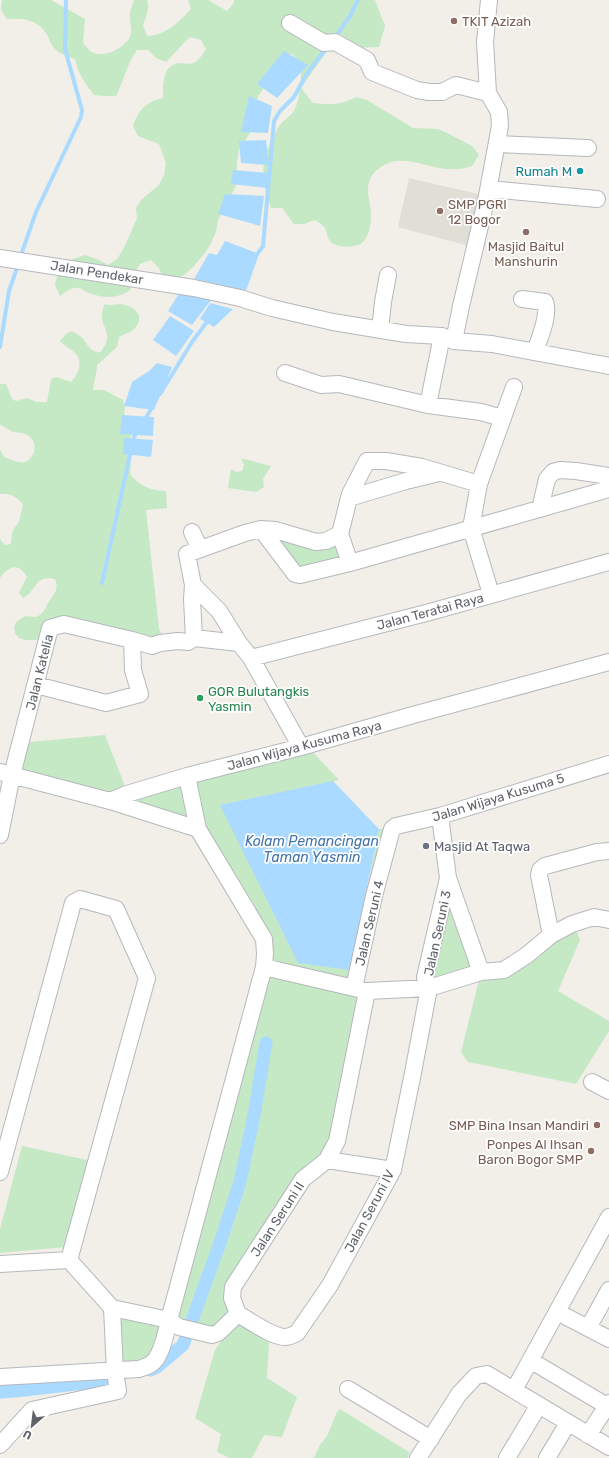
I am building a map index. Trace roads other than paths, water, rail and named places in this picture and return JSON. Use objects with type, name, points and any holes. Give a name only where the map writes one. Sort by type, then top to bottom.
[{"type":"street","points":[[428,406],[448,339],[461,306],[489,189],[500,126],[499,112],[488,93],[485,42],[489,0]]},
{"type":"street","points":[[290,23],[367,60],[372,72],[417,90],[442,92],[456,85],[488,93]]},
{"type":"street","points":[[497,144],[588,148]]},
{"type":"street","points":[[489,189],[597,199]]},
{"type":"street","name":"Jalan Pendekar","points":[[0,258],[194,288],[240,298],[308,316],[380,330],[492,344],[609,366]]},
{"type":"street","points":[[380,330],[388,275]]},
{"type":"street","points":[[522,298],[546,302],[547,307],[544,323],[535,352]]},
{"type":"street","points":[[285,373],[322,385],[339,384],[428,406],[481,412],[495,416]]},
{"type":"street","points":[[492,594],[471,528],[479,484],[514,388]]},
{"type":"street","points":[[350,563],[340,534],[349,498],[366,461],[386,461],[422,467],[479,484]]},
{"type":"street","points":[[540,509],[547,479],[553,472],[560,470],[576,471],[609,476]]},
{"type":"street","points":[[349,498],[439,473]]},
{"type":"street","points":[[260,529],[295,574],[303,574],[350,563],[609,488]]},
{"type":"street","points":[[194,638],[192,599],[193,585],[187,554],[260,529],[275,530],[316,542],[326,541],[340,534]]},
{"type":"street","points":[[192,532],[200,549]]},
{"type":"street","name":"Jalan Teratai Raya","points":[[251,658],[401,620],[609,562]]},
{"type":"street","points":[[193,585],[219,611],[239,643],[251,658],[301,747]]},
{"type":"street","name":"Jalan Katelia","points":[[0,834],[6,773],[36,685],[50,628],[64,624],[152,646],[160,643],[178,641],[188,642],[194,638],[239,643]]},
{"type":"street","points":[[36,685],[106,703],[140,694],[133,670],[132,640]]},
{"type":"street","name":"Jalan Wijaya Kusuma Raya","points":[[110,801],[127,794],[187,776],[301,747],[413,714],[609,662]]},
{"type":"street","name":"Jalan Wijaya Kusuma 5","points":[[390,834],[396,826],[440,816],[607,766]]},
{"type":"street","points":[[6,773],[110,801],[198,829]]},
{"type":"street","points":[[0,1377],[115,1372],[139,1369],[152,1364],[176,1324],[264,967],[265,954],[264,939],[198,829],[187,776]]},
{"type":"street","name":"Jalan Seruni 3","points":[[440,816],[448,878],[481,972]]},
{"type":"street","name":"Jalan Seruni 4","points":[[360,990],[374,896],[390,834]]},
{"type":"street","points":[[550,935],[539,875],[540,870],[545,866],[597,852],[609,851]]},
{"type":"street","name":"Jalan Seruni 3","points":[[429,988],[425,976],[448,878]]},
{"type":"street","points":[[0,1172],[73,903],[80,899],[116,909],[147,978],[69,1260]]},
{"type":"street","points":[[264,967],[360,990],[429,988],[481,972],[504,970],[527,955],[550,935],[572,924],[594,917],[609,920]]},
{"type":"street","name":"Jalan Seruni IV","points":[[238,1314],[273,1334],[283,1337],[297,1333],[330,1285],[393,1170],[429,988]]},
{"type":"street","name":"Jalan Seruni II","points":[[238,1314],[232,1298],[233,1287],[303,1179],[327,1160],[337,1141],[360,990]]},
{"type":"street","points":[[592,1082],[609,1091]]},
{"type":"street","points":[[327,1160],[393,1170]]},
{"type":"street","points":[[514,1390],[609,1217]]},
{"type":"street","points":[[69,1260],[112,1308],[176,1324],[212,1335],[218,1333],[238,1314]]},
{"type":"street","points":[[0,1264],[69,1260]]},
{"type":"street","points":[[588,1328],[609,1290]]},
{"type":"street","points":[[0,1445],[32,1410],[115,1393],[118,1391],[115,1372],[112,1308]]},
{"type":"street","points":[[563,1315],[609,1339]]},
{"type":"street","points":[[535,1363],[608,1404],[588,1434]]},
{"type":"street","points":[[418,1458],[459,1394],[476,1376],[487,1374],[609,1447]]},
{"type":"street","points":[[348,1389],[431,1439]]},
{"type":"street","points":[[507,1458],[539,1405]]},
{"type":"street","points":[[547,1458],[568,1423]]},
{"type":"water","points":[[284,51],[308,65],[277,98],[257,84]]},
{"type":"water","points":[[249,96],[272,106],[268,133],[241,132]]},
{"type":"water","points":[[266,140],[269,165],[241,163],[239,141]]},
{"type":"water","points":[[233,170],[268,173],[268,188],[231,184]]},
{"type":"water","points":[[225,194],[264,196],[260,226],[218,214]]},
{"type":"water","points":[[225,241],[259,254],[246,291],[194,279],[209,253],[217,255]]},
{"type":"water","points":[[180,292],[211,300],[192,325],[168,311]]},
{"type":"water","points":[[210,303],[233,309],[214,327],[200,319]]},
{"type":"water","points":[[170,316],[194,331],[176,356],[153,340]]},
{"type":"water","points":[[157,363],[172,367],[154,410],[124,406],[132,382],[149,371]]},
{"type":"water","points":[[122,415],[154,417],[153,436],[120,434]]},
{"type":"water","points":[[124,438],[153,440],[151,457],[123,454]]},
{"type":"water","name":"Kolam Pemancingan Taman Yasmin","points":[[333,781],[379,829],[350,970],[298,963],[220,805]]},
{"type":"waterway","points":[[20,258],[36,212],[81,117],[82,110],[65,49],[66,0]]},
{"type":"waterway","points":[[334,39],[350,16],[358,0]]},
{"type":"waterway","points":[[255,257],[263,246],[274,121],[280,111],[294,97],[306,75],[327,47]]},
{"type":"waterway","points":[[0,347],[9,291],[18,265]]},
{"type":"waterway","points":[[160,394],[192,342],[209,319]]},
{"type":"waterway","points":[[144,421],[154,404]]},
{"type":"waterway","points":[[132,444],[138,430]]},
{"type":"waterway","points":[[102,583],[131,450]]},
{"type":"waterway","points":[[151,1370],[157,1367],[183,1345],[220,1243],[240,1182],[254,1115],[266,1043]]},
{"type":"waterway","points":[[0,1392],[119,1379]]},
{"type":"place","name":"TKIT Azizah","points":[[454,21]]},
{"type":"place","name":"Rumah M","points":[[580,171]]},
{"type":"place","name":"SMP PGRI 12 Bogor","points":[[440,211]]},
{"type":"place","name":"Masjid Baitul Manshurin","points":[[526,232]]},
{"type":"place","name":"GOR Bulutangkis Yasmin","points":[[200,698]]},
{"type":"place","name":"Masjid At Taqwa","points":[[426,846]]},
{"type":"place","name":"SMP Bina Insan Mandiri","points":[[597,1125]]},
{"type":"place","name":"Ponpes Al Ihsan Baron Bogor SMP","points":[[591,1151]]}]
